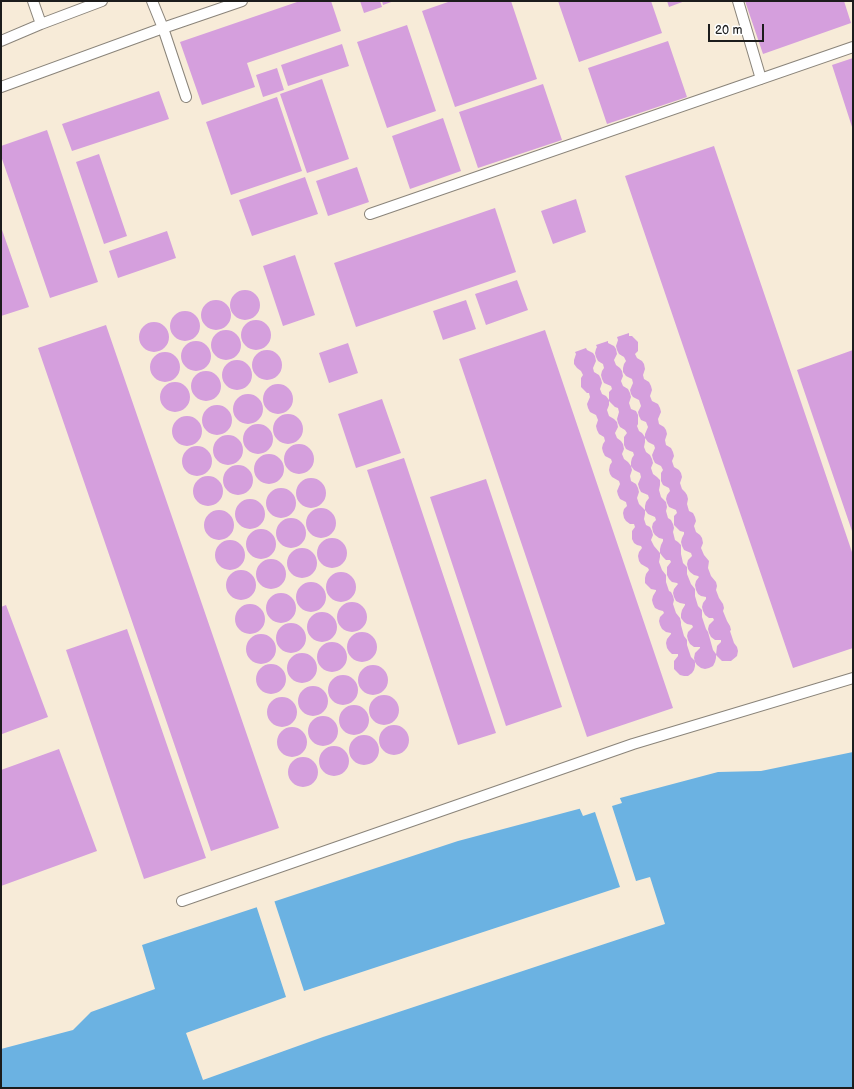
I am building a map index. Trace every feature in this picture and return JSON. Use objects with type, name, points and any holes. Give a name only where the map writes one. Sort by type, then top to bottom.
[{"type":"lane","points":[[33,1],[41,24]]},
{"type":"lane","points":[[1,41],[102,1]]},
{"type":"lane","points":[[152,1],[163,28],[186,97]]},
{"type":"lane","points":[[1,87],[242,1]]},
{"type":"lane","points":[[738,1],[761,79]]},
{"type":"lane","points":[[370,214],[853,47]]},
{"type":"lane","points":[[182,901],[633,744],[853,678]]},
{"type":"water","points":[[853,752],[853,1088],[1,1088],[1,1049],[73,1030],[91,1012],[155,989],[142,945],[458,841],[718,772],[761,771]]},
{"type":"pier","points":[[619,796],[622,803],[612,806],[636,881],[650,877],[665,924],[323,1037],[203,1080],[186,1033],[286,997],[256,905],[274,900],[304,991],[620,887],[595,812],[583,816],[579,807]]},
{"type":"building","points":[[300,1],[331,1],[341,31],[247,63],[255,87],[202,105],[180,42]]},
{"type":"building","points":[[360,1],[380,1],[382,7],[364,13]]},
{"type":"building","points":[[382,1],[394,1],[383,5]]},
{"type":"building","points":[[451,1],[511,1],[537,79],[455,107],[422,11]]},
{"type":"building","points":[[558,1],[651,1],[662,33],[579,62]]},
{"type":"building","points":[[667,1],[685,1],[669,7]]},
{"type":"building","points":[[745,1],[844,1],[851,23],[763,54]]},
{"type":"building","points":[[407,25],[436,111],[387,128],[357,42]]},
{"type":"building","points":[[668,41],[687,97],[607,124],[588,68]]},
{"type":"building","points":[[342,44],[349,66],[288,86],[281,65]]},
{"type":"building","points":[[853,58],[853,130],[832,65]]},
{"type":"building","points":[[277,68],[284,90],[263,97],[256,75]]},
{"type":"building","points":[[322,79],[349,159],[307,173],[280,94]]},
{"type":"building","points":[[543,84],[562,140],[478,168],[459,112]]},
{"type":"building","points":[[159,91],[169,119],[72,151],[62,124]]},
{"type":"building","points":[[277,97],[302,171],[231,195],[206,122]]},
{"type":"building","points":[[443,118],[461,171],[410,189],[392,136]]},
{"type":"building","points":[[47,130],[98,282],[50,298],[1,156],[1,146]]},
{"type":"building","points":[[714,146],[853,555],[853,648],[793,668],[625,176]]},
{"type":"building","points":[[99,154],[127,236],[104,244],[76,162]]},
{"type":"building","points":[[357,167],[369,202],[328,216],[316,181]]},
{"type":"building","points":[[305,177],[318,214],[252,236],[239,200]]},
{"type":"building","points":[[576,199],[586,232],[553,244],[541,211]]},
{"type":"building","points":[[495,208],[516,272],[356,327],[334,263]]},
{"type":"building","points":[[1,227],[29,307],[1,316]]},
{"type":"building","points":[[167,231],[176,258],[118,278],[109,251]]},
{"type":"building","points":[[295,255],[315,315],[283,326],[263,266]]},
{"type":"building","points":[[517,280],[528,310],[486,325],[475,294]]},
{"type":"building","points":[[245,290],[251,291],[259,299],[259,311],[251,319],[245,320],[239,319],[231,311],[230,305],[231,299],[239,291]]},
{"type":"building","points":[[216,300],[222,301],[230,309],[230,321],[222,329],[216,330],[210,329],[202,321],[201,315],[202,309],[210,301]]},
{"type":"building","points":[[466,300],[476,329],[443,340],[433,311]]},
{"type":"building","points":[[185,311],[191,312],[199,320],[199,332],[191,340],[185,341],[179,340],[171,332],[170,326],[171,320],[179,312]]},
{"type":"building","points":[[256,320],[262,321],[270,329],[270,341],[262,349],[256,350],[250,349],[242,341],[241,335],[242,329],[250,321]]},
{"type":"building","points":[[154,322],[160,323],[168,331],[168,343],[160,351],[154,352],[148,351],[140,343],[139,337],[140,331],[148,323]]},
{"type":"building","points":[[106,325],[279,828],[211,851],[38,348]]},
{"type":"building","points":[[226,330],[232,331],[240,339],[240,351],[232,359],[226,360],[220,359],[212,351],[211,345],[212,339],[220,331]]},
{"type":"building","points":[[545,330],[673,708],[587,737],[459,359]]},
{"type":"building","points":[[629,333],[629,336],[632,336],[638,342],[638,351],[635,354],[644,364],[645,369],[643,375],[644,379],[649,382],[651,386],[652,390],[650,396],[652,401],[658,404],[660,408],[661,412],[658,419],[659,424],[666,430],[666,445],[671,448],[673,452],[674,456],[672,461],[674,467],[681,473],[682,477],[680,483],[682,489],[687,495],[689,511],[693,513],[695,517],[696,521],[694,526],[696,532],[702,538],[703,543],[701,548],[709,561],[708,568],[711,576],[716,582],[716,590],[723,604],[723,611],[730,626],[734,643],[737,647],[737,656],[731,661],[722,661],[716,655],[717,646],[721,640],[715,640],[709,633],[709,625],[714,620],[713,618],[709,618],[705,615],[703,611],[702,607],[706,597],[698,594],[695,585],[699,577],[694,575],[688,569],[688,560],[692,556],[691,553],[684,550],[682,546],[681,542],[684,532],[680,531],[674,525],[674,516],[677,513],[676,510],[669,507],[667,503],[667,495],[670,491],[669,488],[663,485],[661,481],[661,473],[663,470],[661,466],[655,463],[653,459],[652,455],[655,448],[654,445],[648,442],[645,438],[648,427],[646,422],[641,420],[639,416],[638,412],[641,406],[639,400],[631,394],[630,390],[633,383],[632,379],[626,376],[623,372],[626,361],[617,350],[617,337]]},
{"type":"building","points":[[196,341],[206,346],[211,356],[206,366],[196,371],[186,366],[181,356],[186,346]]},
{"type":"building","points":[[608,341],[608,343],[616,349],[617,354],[614,360],[616,365],[622,371],[623,376],[621,381],[623,386],[628,389],[630,393],[631,397],[629,403],[631,409],[636,411],[638,415],[637,426],[639,431],[645,437],[644,447],[652,459],[653,463],[651,468],[653,474],[660,480],[659,490],[661,497],[666,502],[666,511],[668,518],[673,524],[675,540],[681,545],[683,563],[687,567],[687,574],[695,589],[695,596],[698,606],[702,610],[702,617],[713,650],[716,654],[713,666],[709,668],[701,668],[695,662],[695,653],[700,647],[694,647],[688,640],[688,632],[693,627],[692,625],[684,622],[681,618],[682,610],[685,604],[676,601],[674,597],[674,589],[678,584],[672,582],[667,575],[667,567],[671,562],[670,560],[666,560],[660,553],[663,539],[659,538],[653,532],[652,527],[656,520],[655,517],[648,514],[645,510],[646,502],[649,498],[648,495],[641,492],[638,484],[641,477],[640,473],[634,470],[631,466],[634,455],[633,452],[626,449],[624,445],[624,437],[627,433],[618,423],[618,408],[609,401],[609,392],[612,389],[611,386],[604,383],[602,379],[601,375],[604,368],[603,364],[598,361],[596,357],[596,345]]},
{"type":"building","points":[[348,343],[358,373],[329,383],[319,353]]},
{"type":"building","points":[[586,348],[595,356],[596,361],[593,368],[594,372],[599,375],[601,379],[602,383],[600,389],[602,394],[609,400],[607,410],[609,416],[617,422],[618,427],[615,433],[617,438],[623,444],[624,449],[622,454],[624,459],[631,466],[631,481],[636,484],[638,488],[639,492],[637,498],[639,504],[645,510],[644,519],[646,525],[650,527],[652,531],[653,535],[651,540],[660,553],[659,562],[666,575],[666,582],[669,591],[673,596],[673,604],[676,613],[680,618],[691,657],[695,661],[694,670],[688,676],[680,675],[674,669],[674,661],[678,654],[672,654],[667,648],[667,639],[671,633],[666,632],[660,625],[660,617],[664,613],[663,611],[655,608],[653,604],[652,600],[656,590],[651,589],[645,583],[646,574],[649,570],[639,561],[638,556],[642,548],[634,543],[632,539],[632,531],[635,527],[634,524],[630,524],[624,518],[623,513],[627,506],[626,502],[620,499],[618,495],[617,491],[620,484],[619,481],[610,474],[609,470],[612,462],[611,459],[605,456],[603,452],[602,448],[605,441],[604,437],[599,434],[597,430],[596,426],[598,420],[596,415],[590,412],[588,408],[587,404],[590,397],[589,393],[581,387],[581,378],[583,375],[574,364],[575,352]]},
{"type":"building","points":[[267,350],[273,351],[281,359],[281,371],[273,379],[267,380],[261,379],[253,371],[252,365],[253,359],[261,351]]},
{"type":"building","points":[[853,350],[853,534],[797,370]]},
{"type":"building","points":[[165,352],[171,353],[179,361],[179,373],[171,381],[165,382],[159,381],[151,373],[150,367],[151,361],[159,353]]},
{"type":"building","points":[[237,360],[243,361],[251,369],[251,381],[243,389],[237,390],[231,389],[223,381],[222,375],[223,369],[231,361]]},
{"type":"building","points":[[206,371],[216,376],[221,386],[216,396],[206,401],[196,396],[191,386],[196,376]]},
{"type":"building","points":[[175,382],[181,383],[189,391],[189,403],[181,411],[175,412],[169,411],[161,403],[160,397],[161,391],[169,383]]},
{"type":"building","points":[[278,384],[288,389],[293,399],[288,409],[278,414],[268,409],[263,399],[268,389]]},
{"type":"building","points":[[248,394],[254,395],[262,403],[262,415],[254,423],[248,424],[242,423],[234,415],[233,409],[234,403],[242,395]]},
{"type":"building","points":[[382,399],[401,453],[356,468],[338,414]]},
{"type":"building","points":[[217,405],[223,406],[231,414],[231,426],[223,434],[217,435],[211,434],[203,426],[202,420],[203,414],[211,406]]},
{"type":"building","points":[[288,414],[294,415],[302,423],[302,435],[294,443],[288,444],[282,443],[274,435],[273,429],[274,423],[282,415]]},
{"type":"building","points":[[187,416],[193,417],[201,425],[201,437],[193,445],[187,446],[181,445],[173,437],[172,431],[173,425],[181,417]]},
{"type":"building","points":[[258,424],[264,425],[272,433],[272,445],[264,453],[258,454],[252,453],[244,445],[243,439],[244,433],[252,425]]},
{"type":"building","points":[[228,435],[234,436],[242,444],[242,456],[234,464],[228,465],[222,464],[214,456],[213,450],[214,444],[222,436]]},
{"type":"building","points":[[299,444],[305,445],[313,453],[313,465],[305,473],[299,474],[293,473],[285,465],[284,459],[285,453],[293,445]]},
{"type":"building","points":[[197,446],[207,451],[212,461],[207,471],[197,476],[187,471],[182,461],[187,451]]},
{"type":"building","points":[[269,454],[275,455],[283,463],[283,475],[275,483],[269,484],[263,483],[255,475],[254,469],[255,463],[263,455]]},
{"type":"building","points":[[404,458],[496,733],[458,745],[367,470]]},
{"type":"building","points":[[238,465],[244,466],[252,474],[252,486],[244,494],[238,495],[232,494],[224,486],[223,480],[224,474],[232,466]]},
{"type":"building","points":[[208,476],[218,481],[223,491],[218,501],[208,506],[198,501],[193,491],[198,481]]},
{"type":"building","points":[[311,478],[317,479],[325,487],[325,499],[317,507],[311,508],[305,507],[297,499],[296,493],[297,487],[305,479]]},
{"type":"building","points":[[486,479],[562,707],[506,726],[430,497]]},
{"type":"building","points":[[281,488],[287,489],[295,497],[295,509],[287,517],[281,518],[275,517],[267,509],[266,503],[267,497],[275,489]]},
{"type":"building","points":[[250,499],[256,500],[264,508],[264,520],[256,528],[250,529],[244,528],[236,520],[235,514],[236,508],[244,500]]},
{"type":"building","points":[[321,508],[327,509],[335,517],[335,529],[327,537],[321,538],[315,537],[307,529],[306,523],[307,517],[315,509]]},
{"type":"building","points":[[219,510],[225,511],[233,519],[233,531],[225,539],[219,540],[213,539],[205,531],[204,525],[205,519],[213,511]]},
{"type":"building","points":[[291,518],[297,519],[305,527],[305,539],[297,547],[291,548],[285,547],[277,539],[276,533],[277,527],[285,519]]},
{"type":"building","points":[[261,529],[267,530],[275,538],[275,550],[267,558],[261,559],[255,558],[247,550],[246,544],[247,538],[255,530]]},
{"type":"building","points":[[332,538],[338,539],[346,547],[346,559],[338,567],[332,568],[326,567],[318,559],[317,553],[318,547],[326,539]]},
{"type":"building","points":[[230,540],[236,541],[244,549],[244,561],[236,569],[230,570],[224,569],[216,561],[215,555],[216,549],[224,541]]},
{"type":"building","points":[[302,548],[308,549],[316,557],[316,569],[308,577],[302,578],[296,577],[288,569],[287,563],[288,557],[296,549]]},
{"type":"building","points":[[271,559],[277,560],[285,568],[285,580],[277,588],[271,589],[265,588],[257,580],[256,574],[257,568],[265,560]]},
{"type":"building","points":[[241,570],[247,571],[255,579],[255,591],[247,599],[241,600],[235,599],[227,591],[226,585],[227,579],[235,571]]},
{"type":"building","points":[[341,572],[347,573],[355,581],[355,593],[347,601],[341,602],[335,601],[327,593],[326,587],[327,581],[335,573]]},
{"type":"building","points":[[311,582],[317,583],[325,591],[325,603],[317,611],[311,612],[305,611],[297,603],[296,597],[297,591],[305,583]]},
{"type":"building","points":[[281,593],[287,594],[295,602],[295,614],[287,622],[281,623],[275,622],[267,614],[266,608],[267,602],[275,594]]},
{"type":"building","points":[[352,602],[358,603],[366,611],[366,623],[358,631],[352,632],[346,631],[338,623],[337,617],[338,611],[346,603]]},
{"type":"building","points":[[250,604],[256,605],[264,613],[264,625],[256,633],[250,634],[244,633],[236,625],[235,619],[236,613],[244,605]]},
{"type":"building","points":[[6,605],[48,717],[2,734],[1,607]]},
{"type":"building","points":[[322,612],[328,613],[336,621],[336,633],[328,641],[322,642],[316,641],[308,633],[307,627],[308,621],[316,613]]},
{"type":"building","points":[[291,623],[297,624],[305,632],[305,644],[297,652],[291,653],[285,652],[277,644],[276,638],[277,632],[285,624]]},
{"type":"building","points":[[127,629],[206,858],[144,879],[66,650]]},
{"type":"building","points":[[362,632],[368,633],[376,641],[376,653],[368,661],[362,662],[356,661],[348,653],[347,647],[348,641],[356,633]]},
{"type":"building","points":[[261,634],[267,635],[275,643],[275,655],[267,663],[261,664],[255,663],[247,655],[246,649],[247,643],[255,635]]},
{"type":"building","points":[[332,642],[338,643],[346,651],[346,663],[338,671],[332,672],[326,671],[318,663],[317,657],[318,651],[326,643]]},
{"type":"building","points":[[302,653],[312,658],[317,668],[312,678],[302,683],[292,678],[287,668],[292,658]]},
{"type":"building","points":[[271,664],[277,665],[285,673],[285,685],[277,693],[271,694],[265,693],[257,685],[256,679],[257,673],[265,665]]},
{"type":"building","points":[[373,665],[379,666],[387,674],[387,686],[379,694],[373,695],[367,694],[359,686],[358,680],[359,674],[367,666]]},
{"type":"building","points":[[343,675],[349,676],[357,684],[357,696],[349,704],[343,705],[337,704],[329,696],[328,690],[329,684],[337,676]]},
{"type":"building","points":[[313,686],[319,687],[327,695],[327,707],[319,715],[313,716],[307,715],[299,707],[298,701],[299,695],[307,687]]},
{"type":"building","points":[[384,695],[390,696],[398,704],[398,716],[390,724],[384,725],[378,724],[370,716],[369,710],[370,704],[378,696]]},
{"type":"building","points":[[282,697],[288,698],[296,706],[296,718],[288,726],[282,727],[276,726],[268,718],[267,712],[268,706],[276,698]]},
{"type":"building","points":[[354,705],[364,710],[369,720],[364,730],[354,735],[344,730],[339,720],[344,710]]},
{"type":"building","points":[[323,716],[333,721],[338,731],[333,741],[323,746],[313,741],[308,731],[313,721]]},
{"type":"building","points":[[394,725],[400,726],[408,734],[408,746],[400,754],[394,755],[388,754],[380,746],[379,740],[380,734],[388,726]]},
{"type":"building","points":[[292,727],[298,728],[306,736],[306,748],[298,756],[292,757],[286,756],[278,748],[277,742],[278,736],[286,728]]},
{"type":"building","points":[[364,735],[370,736],[378,744],[378,756],[370,764],[364,765],[358,764],[350,756],[349,750],[350,744],[358,736]]},
{"type":"building","points":[[334,746],[340,747],[348,755],[348,767],[340,775],[334,776],[328,775],[320,767],[319,761],[320,755],[328,747]]},
{"type":"building","points":[[59,749],[97,851],[1,886],[1,770]]},
{"type":"building","points":[[303,757],[309,758],[317,766],[317,778],[309,786],[303,787],[297,786],[289,778],[288,772],[289,766],[297,758]]}]
